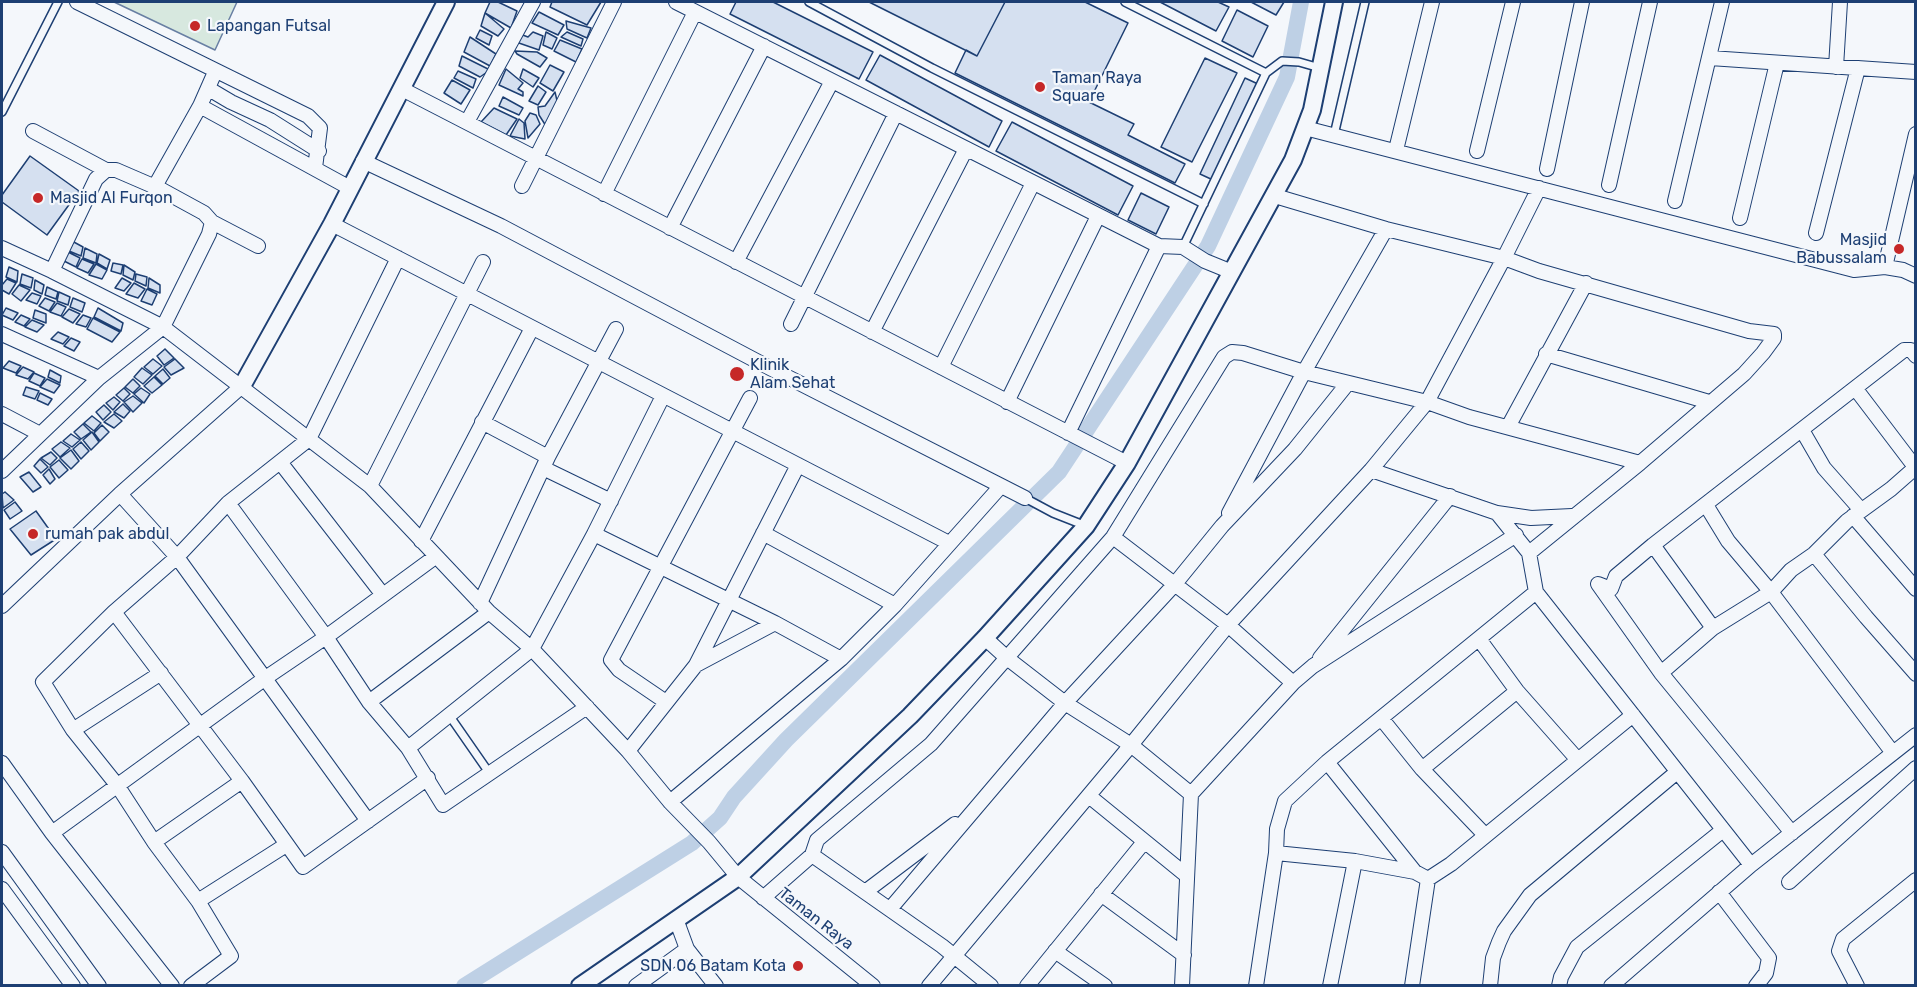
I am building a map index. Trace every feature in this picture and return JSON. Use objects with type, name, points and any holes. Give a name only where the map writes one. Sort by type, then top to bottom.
[{"type":"street","points":[[77,2],[308,116],[320,128],[315,168]]},
{"type":"street","points":[[2,606],[120,494],[242,386],[332,224],[446,2]]},
{"type":"street","points":[[467,123],[533,2]]},
{"type":"street","points":[[522,186],[614,2]]},
{"type":"street","points":[[676,2],[1159,246],[1194,254],[1232,272]]},
{"type":"street","points":[[580,986],[738,877],[910,716],[985,638],[1086,526],[1127,463],[1293,160],[1312,110],[1334,2]]},
{"type":"street","points":[[1396,150],[1432,2]]},
{"type":"street","points":[[1477,151],[1513,2]]},
{"type":"street","points":[[1547,169],[1582,2]]},
{"type":"street","points":[[1609,185],[1650,2]]},
{"type":"street","points":[[1675,201],[1722,2]]},
{"type":"street","points":[[1836,67],[1840,2]]},
{"type":"street","points":[[604,194],[695,12]]},
{"type":"street","points":[[670,228],[764,46]]},
{"type":"street","points":[[1710,58],[1916,72]]},
{"type":"street","points":[[1740,218],[1777,63]]},
{"type":"street","points":[[1816,233],[1858,68]]},
{"type":"street","points":[[154,188],[209,89],[215,72]]},
{"type":"street","points":[[736,262],[832,81]]},
{"type":"street","points":[[209,89],[270,120],[318,150]]},
{"type":"street","points":[[402,89],[1127,463]]},
{"type":"street","points":[[200,106],[350,188]]},
{"type":"street","points":[[791,324],[896,113]]},
{"type":"street","points":[[1305,128],[1854,270],[1885,267],[1903,270],[1916,276]]},
{"type":"street","points":[[33,132],[106,170],[116,170],[160,189],[204,213],[212,222],[258,246]]},
{"type":"street","points":[[1885,267],[1916,134]]},
{"type":"street","points":[[872,332],[966,148]]},
{"type":"street","points":[[363,161],[501,226],[766,366],[1025,498]]},
{"type":"street","points":[[52,271],[96,179],[106,170]]},
{"type":"street","points":[[941,367],[1033,183]]},
{"type":"street","points":[[929,986],[1089,796],[1228,625],[1371,470],[1427,402],[1539,189]]},
{"type":"street","points":[[1275,196],[1386,230],[1504,258],[1539,271],[1749,331],[1774,334],[1774,338],[1763,353],[1744,374],[1640,463],[1529,553]]},
{"type":"street","points":[[1007,402],[1098,216]]},
{"type":"street","points":[[3,466],[99,378],[162,327],[209,234],[212,222]]},
{"type":"street","points":[[332,224],[949,543]]},
{"type":"street","points":[[1222,526],[1304,372],[1386,230]]},
{"type":"street","points":[[1070,434],[1159,246]]},
{"type":"street","name":"Taman Raya","points":[[2,248],[162,327],[370,486],[484,608],[532,649],[586,706],[738,877],[873,986]]},
{"type":"street","points":[[191,986],[231,956],[198,901],[154,842],[117,785],[73,730],[44,682],[114,612],[177,557],[228,503],[309,439],[398,258]]},
{"type":"street","points":[[370,486],[483,262]]},
{"type":"street","points":[[1508,428],[1586,283]]},
{"type":"street","points":[[422,541],[531,328]]},
{"type":"street","points":[[369,702],[484,608],[545,462],[616,329]]},
{"type":"street","points":[[2,334],[99,378]]},
{"type":"street","points":[[1792,833],[1661,673],[1598,584],[1611,588],[1616,576],[1653,545],[1904,350],[1911,350],[1916,356]]},
{"type":"street","points":[[763,898],[812,855],[817,840],[932,744],[1113,537],[1224,357],[1232,352],[1427,402],[1508,428],[1640,463]]},
{"type":"street","points":[[1546,354],[1709,402]]},
{"type":"street","points":[[890,909],[1065,703],[1174,585],[1222,526],[1295,449],[1348,383]]},
{"type":"street","points":[[1661,673],[1713,628],[1771,592],[1791,570],[1814,554],[1857,513],[1891,489],[1915,467],[1855,388]]},
{"type":"street","points":[[408,748],[532,649],[594,534],[663,396]]},
{"type":"street","points":[[666,702],[619,670],[611,660],[750,398]]},
{"type":"street","points":[[2,414],[40,434]]},
{"type":"street","points":[[482,422],[611,501]]},
{"type":"street","points":[[1802,430],[1824,468],[1857,513],[1912,580]]},
{"type":"street","points":[[280,462],[383,595]]},
{"type":"street","points":[[628,751],[696,665],[798,465]]},
{"type":"street","points":[[1371,470],[1497,513],[1531,518],[1572,516]]},
{"type":"street","points":[[670,802],[841,659],[895,605],[1001,486]]},
{"type":"street","points":[[120,494],[177,557],[368,821]]},
{"type":"street","points":[[1313,666],[1450,496]]},
{"type":"street","points":[[228,503],[326,637],[369,702],[408,748],[444,805],[586,706]]},
{"type":"street","points":[[1706,505],[1728,541],[1771,592],[1893,753]]},
{"type":"street","points":[[1497,513],[1529,553],[1536,592],[1751,865]]},
{"type":"street","points":[[764,533],[895,605]]},
{"type":"street","points":[[594,534],[775,623],[841,659]]},
{"type":"street","points":[[1182,986],[1191,794],[1293,683],[1313,666],[1516,535]]},
{"type":"street","points":[[1113,537],[1228,625],[1293,683]]},
{"type":"street","points":[[1653,545],[1713,628]]},
{"type":"street","points":[[1814,554],[1916,674]]},
{"type":"street","points":[[52,833],[435,557]]},
{"type":"street","points":[[1256,986],[1278,829],[1285,801],[1327,762],[1536,592]]},
{"type":"street","points":[[114,612],[242,781],[303,867],[428,778]]},
{"type":"street","points":[[696,665],[775,623]]},
{"type":"street","points":[[985,638],[1065,703],[1131,745],[1191,794]]},
{"type":"street","points":[[1479,639],[1517,691],[1578,760]]},
{"type":"street","points":[[73,730],[161,673]]},
{"type":"street","points":[[1422,769],[1517,691]]},
{"type":"street","points":[[1276,853],[1355,861],[1421,876],[1451,864],[1633,715]]},
{"type":"street","points":[[1381,718],[1422,769],[1485,835]]},
{"type":"street","points":[[1611,986],[1751,865],[1916,735]]},
{"type":"street","points":[[1327,762],[1421,876],[1412,986]]},
{"type":"street","points":[[2,763],[52,833],[172,986]]},
{"type":"street","points":[[1789,882],[1916,768]]},
{"type":"street","points":[[1490,986],[1493,958],[1499,942],[1504,931],[1530,895],[1677,772]]},
{"type":"street","points":[[154,842],[242,781]]},
{"type":"street","points":[[1089,796],[1186,875]]},
{"type":"street","points":[[865,892],[975,809]]},
{"type":"street","points":[[1560,986],[1561,977],[1577,947],[1723,830]]},
{"type":"street","points":[[1027,986],[1144,842]]},
{"type":"street","points":[[198,901],[286,845]]},
{"type":"street","points":[[2,852],[99,986]]},
{"type":"street","points":[[812,855],[955,956],[991,986]]},
{"type":"street","points":[[1330,986],[1355,861]]},
{"type":"street","points":[[1857,986],[1839,951],[1843,939],[1916,880]]},
{"type":"street","points":[[2,889],[74,986]]},
{"type":"street","points":[[1719,892],[1769,958],[1766,973],[1756,986]]},
{"type":"street","points":[[15,906],[31,894]]},
{"type":"street","points":[[1101,894],[1184,955]]},
{"type":"street","points":[[676,919],[687,949],[716,986]]},
{"type":"street","points":[[636,986],[687,949]]},
{"type":"street","points":[[1055,951],[1105,986]]},
{"type":"lane","points":[[2,112],[58,2]]},
{"type":"lane","points":[[809,2],[932,68],[1204,204]]},
{"type":"lane","points":[[1125,2],[1266,73]]},
{"type":"lane","points":[[1334,135],[1365,2]]},
{"type":"lane","points":[[1194,254],[1204,204],[1266,73],[1282,61],[1299,62],[1320,68]]},
{"type":"lane","points":[[1025,498],[1053,513],[1086,526]]},
{"type":"lane","points":[[449,716],[490,774]]},
{"type":"shaded area","name":"Lapangan Futsal","points":[[114,2],[237,2],[215,50]]},
{"type":"building","points":[[490,2],[498,2],[517,11],[511,28],[485,13]]},
{"type":"building","points":[[552,2],[601,2],[587,25],[550,7]]},
{"type":"building","points":[[736,2],[773,2],[873,52],[859,79],[730,14]]},
{"type":"building","points":[[869,2],[1005,2],[977,56]]},
{"type":"building","name":"Taman Raya Square","points":[[1005,2],[1085,2],[1128,23],[1089,102],[1134,124],[1128,135],[1185,164],[1175,183],[955,73],[966,50],[977,56]]},
{"type":"building","points":[[1160,2],[1218,2],[1229,7],[1216,31]]},
{"type":"building","points":[[1251,2],[1284,2],[1276,15]]},
{"type":"building","points":[[1237,10],[1268,26],[1253,57],[1222,41]]},
{"type":"building","points":[[539,12],[564,25],[558,35],[532,23]]},
{"type":"building","points":[[485,13],[504,29],[498,36],[481,26]]},
{"type":"building","points":[[566,21],[591,28],[587,38],[567,29]]},
{"type":"building","points":[[480,30],[492,36],[489,45],[476,38]]},
{"type":"building","points":[[533,32],[543,36],[539,50],[516,42],[520,34],[528,37]]},
{"type":"building","points":[[546,32],[557,38],[552,49],[543,45]]},
{"type":"building","points":[[567,32],[583,39],[581,46],[561,37]]},
{"type":"building","points":[[470,37],[496,54],[490,66],[464,52]]},
{"type":"building","points":[[560,40],[582,49],[576,62],[554,51]]},
{"type":"building","points":[[515,51],[537,52],[547,58],[540,67]]},
{"type":"building","points":[[880,55],[1002,121],[989,147],[866,80]]},
{"type":"building","points":[[462,56],[490,70],[480,77],[459,66]]},
{"type":"building","points":[[1205,58],[1237,73],[1192,162],[1161,147]]},
{"type":"building","points":[[550,65],[564,72],[553,91],[540,83]]},
{"type":"building","points":[[506,69],[523,83],[518,89],[523,92],[523,96],[499,85]]},
{"type":"building","points":[[523,69],[539,78],[533,87],[520,78]]},
{"type":"building","points":[[458,71],[476,79],[473,88],[454,78]]},
{"type":"building","points":[[1245,78],[1258,84],[1213,180],[1200,174]]},
{"type":"building","points":[[452,80],[470,90],[461,104],[444,93]]},
{"type":"building","points":[[538,86],[546,92],[538,105],[529,101]]},
{"type":"building","points":[[555,92],[558,105],[546,126],[539,115],[538,107],[545,106]]},
{"type":"building","points":[[503,97],[523,108],[519,115],[499,106]]},
{"type":"building","points":[[494,108],[517,119],[506,135],[481,122]]},
{"type":"building","points":[[530,113],[536,115],[540,124],[528,138],[525,121]]},
{"type":"building","points":[[519,119],[524,123],[525,139],[510,136]]},
{"type":"building","points":[[1012,122],[1133,186],[1118,215],[996,151]]},
{"type":"building","name":"Masjid Al Furqon","points":[[30,156],[79,191],[47,235],[2,202],[2,195]]},
{"type":"building","points":[[1141,193],[1169,207],[1156,234],[1128,220]]},
{"type":"building","points":[[72,241],[83,247],[81,256],[69,251]]},
{"type":"building","points":[[85,248],[97,254],[96,263],[83,258]]},
{"type":"building","points":[[68,252],[80,258],[76,267],[62,260]]},
{"type":"building","points":[[99,254],[110,260],[107,269],[97,263]]},
{"type":"building","points":[[82,259],[94,264],[88,273],[77,268]]},
{"type":"building","points":[[113,263],[123,265],[121,274],[111,271]]},
{"type":"building","points":[[96,264],[107,270],[102,279],[89,275]]},
{"type":"building","points":[[124,265],[135,272],[133,280],[123,275]]},
{"type":"building","points":[[9,267],[18,271],[17,282],[6,277]]},
{"type":"building","points":[[22,274],[33,278],[31,288],[20,284]]},
{"type":"building","points":[[136,274],[147,277],[146,286],[135,281]]},
{"type":"building","points":[[122,278],[131,283],[124,291],[115,288]]},
{"type":"building","points":[[149,278],[160,285],[160,293],[148,288]]},
{"type":"building","points":[[7,279],[16,283],[9,294],[2,290],[2,285]]},
{"type":"building","points":[[35,280],[44,285],[42,294],[34,290]]},
{"type":"building","points":[[134,283],[145,289],[138,298],[126,294]]},
{"type":"building","points":[[19,285],[30,290],[21,301],[12,294]]},
{"type":"building","points":[[47,287],[58,292],[56,299],[45,295]]},
{"type":"building","points":[[147,289],[157,294],[152,305],[141,301]]},
{"type":"building","points":[[59,292],[70,297],[68,305],[57,301]]},
{"type":"building","points":[[32,293],[41,296],[37,304],[26,300]]},
{"type":"building","points":[[45,298],[55,302],[49,311],[39,306]]},
{"type":"building","points":[[73,298],[85,303],[82,312],[70,307]]},
{"type":"building","points":[[57,303],[66,307],[61,316],[50,312]]},
{"type":"building","points":[[6,308],[18,313],[13,320],[2,315]]},
{"type":"building","points":[[98,308],[123,323],[121,331],[94,317]]},
{"type":"building","points":[[69,309],[80,314],[73,323],[62,317]]},
{"type":"building","points":[[35,310],[46,314],[46,323],[33,318]]},
{"type":"building","points":[[21,315],[30,319],[24,326],[15,322]]},
{"type":"building","points":[[83,315],[91,318],[86,327],[76,324]]},
{"type":"building","points":[[93,318],[120,332],[112,342],[87,329]]},
{"type":"building","points":[[32,320],[44,325],[37,332],[25,327]]},
{"type":"building","points":[[58,332],[69,337],[63,344],[51,339]]},
{"type":"building","points":[[71,338],[80,342],[74,351],[64,346]]},
{"type":"building","points":[[165,349],[174,358],[164,365],[157,356]]},
{"type":"building","points":[[153,359],[162,366],[153,374],[144,367]]},
{"type":"building","points":[[175,359],[184,368],[171,375],[164,367]]},
{"type":"building","points":[[9,361],[21,366],[16,373],[3,368]]},
{"type":"building","points":[[23,367],[34,372],[28,379],[16,375]]},
{"type":"building","points":[[142,368],[152,375],[143,384],[134,377]]},
{"type":"building","points":[[163,369],[170,378],[163,384],[155,376]]},
{"type":"building","points":[[50,370],[61,376],[60,383],[48,377]]},
{"type":"building","points":[[34,373],[45,378],[40,386],[29,381]]},
{"type":"building","points":[[154,377],[162,385],[152,393],[144,386]]},
{"type":"building","points":[[47,379],[60,385],[54,393],[40,387]]},
{"type":"building","points":[[133,379],[140,386],[133,393],[125,387]]},
{"type":"building","points":[[26,387],[39,391],[35,399],[23,395]]},
{"type":"building","points":[[124,388],[130,394],[123,401],[116,395]]},
{"type":"building","points":[[141,388],[150,394],[144,403],[134,394]]},
{"type":"building","points":[[40,393],[52,399],[48,405],[37,400]]},
{"type":"building","points":[[133,396],[142,403],[133,412],[124,402]]},
{"type":"building","points":[[114,397],[120,402],[113,410],[106,403]]},
{"type":"building","points":[[123,404],[130,411],[124,418],[114,412]]},
{"type":"building","points":[[104,405],[111,412],[103,420],[96,412]]},
{"type":"building","points":[[114,414],[122,421],[114,428],[104,422]]},
{"type":"building","points":[[92,416],[101,423],[94,431],[84,423]]},
{"type":"building","points":[[83,424],[91,432],[81,439],[74,432]]},
{"type":"building","points":[[102,425],[109,432],[100,441],[94,433]]},
{"type":"building","points":[[92,432],[99,442],[91,450],[83,440]]},
{"type":"building","points":[[71,434],[80,440],[72,447],[63,441]]},
{"type":"building","points":[[61,442],[70,448],[60,457],[52,449]]},
{"type":"building","points":[[81,442],[89,451],[81,459],[73,449]]},
{"type":"building","points":[[71,450],[79,461],[71,469],[60,458]]},
{"type":"building","points":[[51,452],[57,458],[50,465],[41,458]]},
{"type":"building","points":[[40,459],[48,467],[41,473],[34,466]]},
{"type":"building","points":[[59,460],[68,470],[59,478],[50,467]]},
{"type":"building","points":[[49,469],[55,479],[50,484],[43,475]]},
{"type":"building","points":[[29,472],[41,487],[33,492],[20,477]]},
{"type":"building","points":[[5,492],[14,500],[3,508],[2,494]]},
{"type":"building","points":[[15,502],[22,511],[10,519],[4,510]]},
{"type":"building","name":"rumah pak abdul","points":[[36,511],[56,539],[31,555],[10,529]]},
{"type":"waterway","points":[[464,986],[692,843],[720,818],[734,797],[786,740],[1059,472],[1208,246],[1287,77],[1301,2]]},
{"type":"place","name":"Lapangan Futsal","points":[[195,26]]},
{"type":"place","name":"Taman Raya Square","points":[[1040,87]]},
{"type":"place","name":"Masjid Al Furqon","points":[[38,198]]},
{"type":"place","name":"Masjid Babussalam","points":[[1899,249]]},
{"type":"place","name":"Klinik Alam Sehat","points":[[737,374]]},
{"type":"place","name":"rumah pak abdul","points":[[33,534]]},
{"type":"place","name":"SDN 06 Batam Kota","points":[[798,966]]}]
